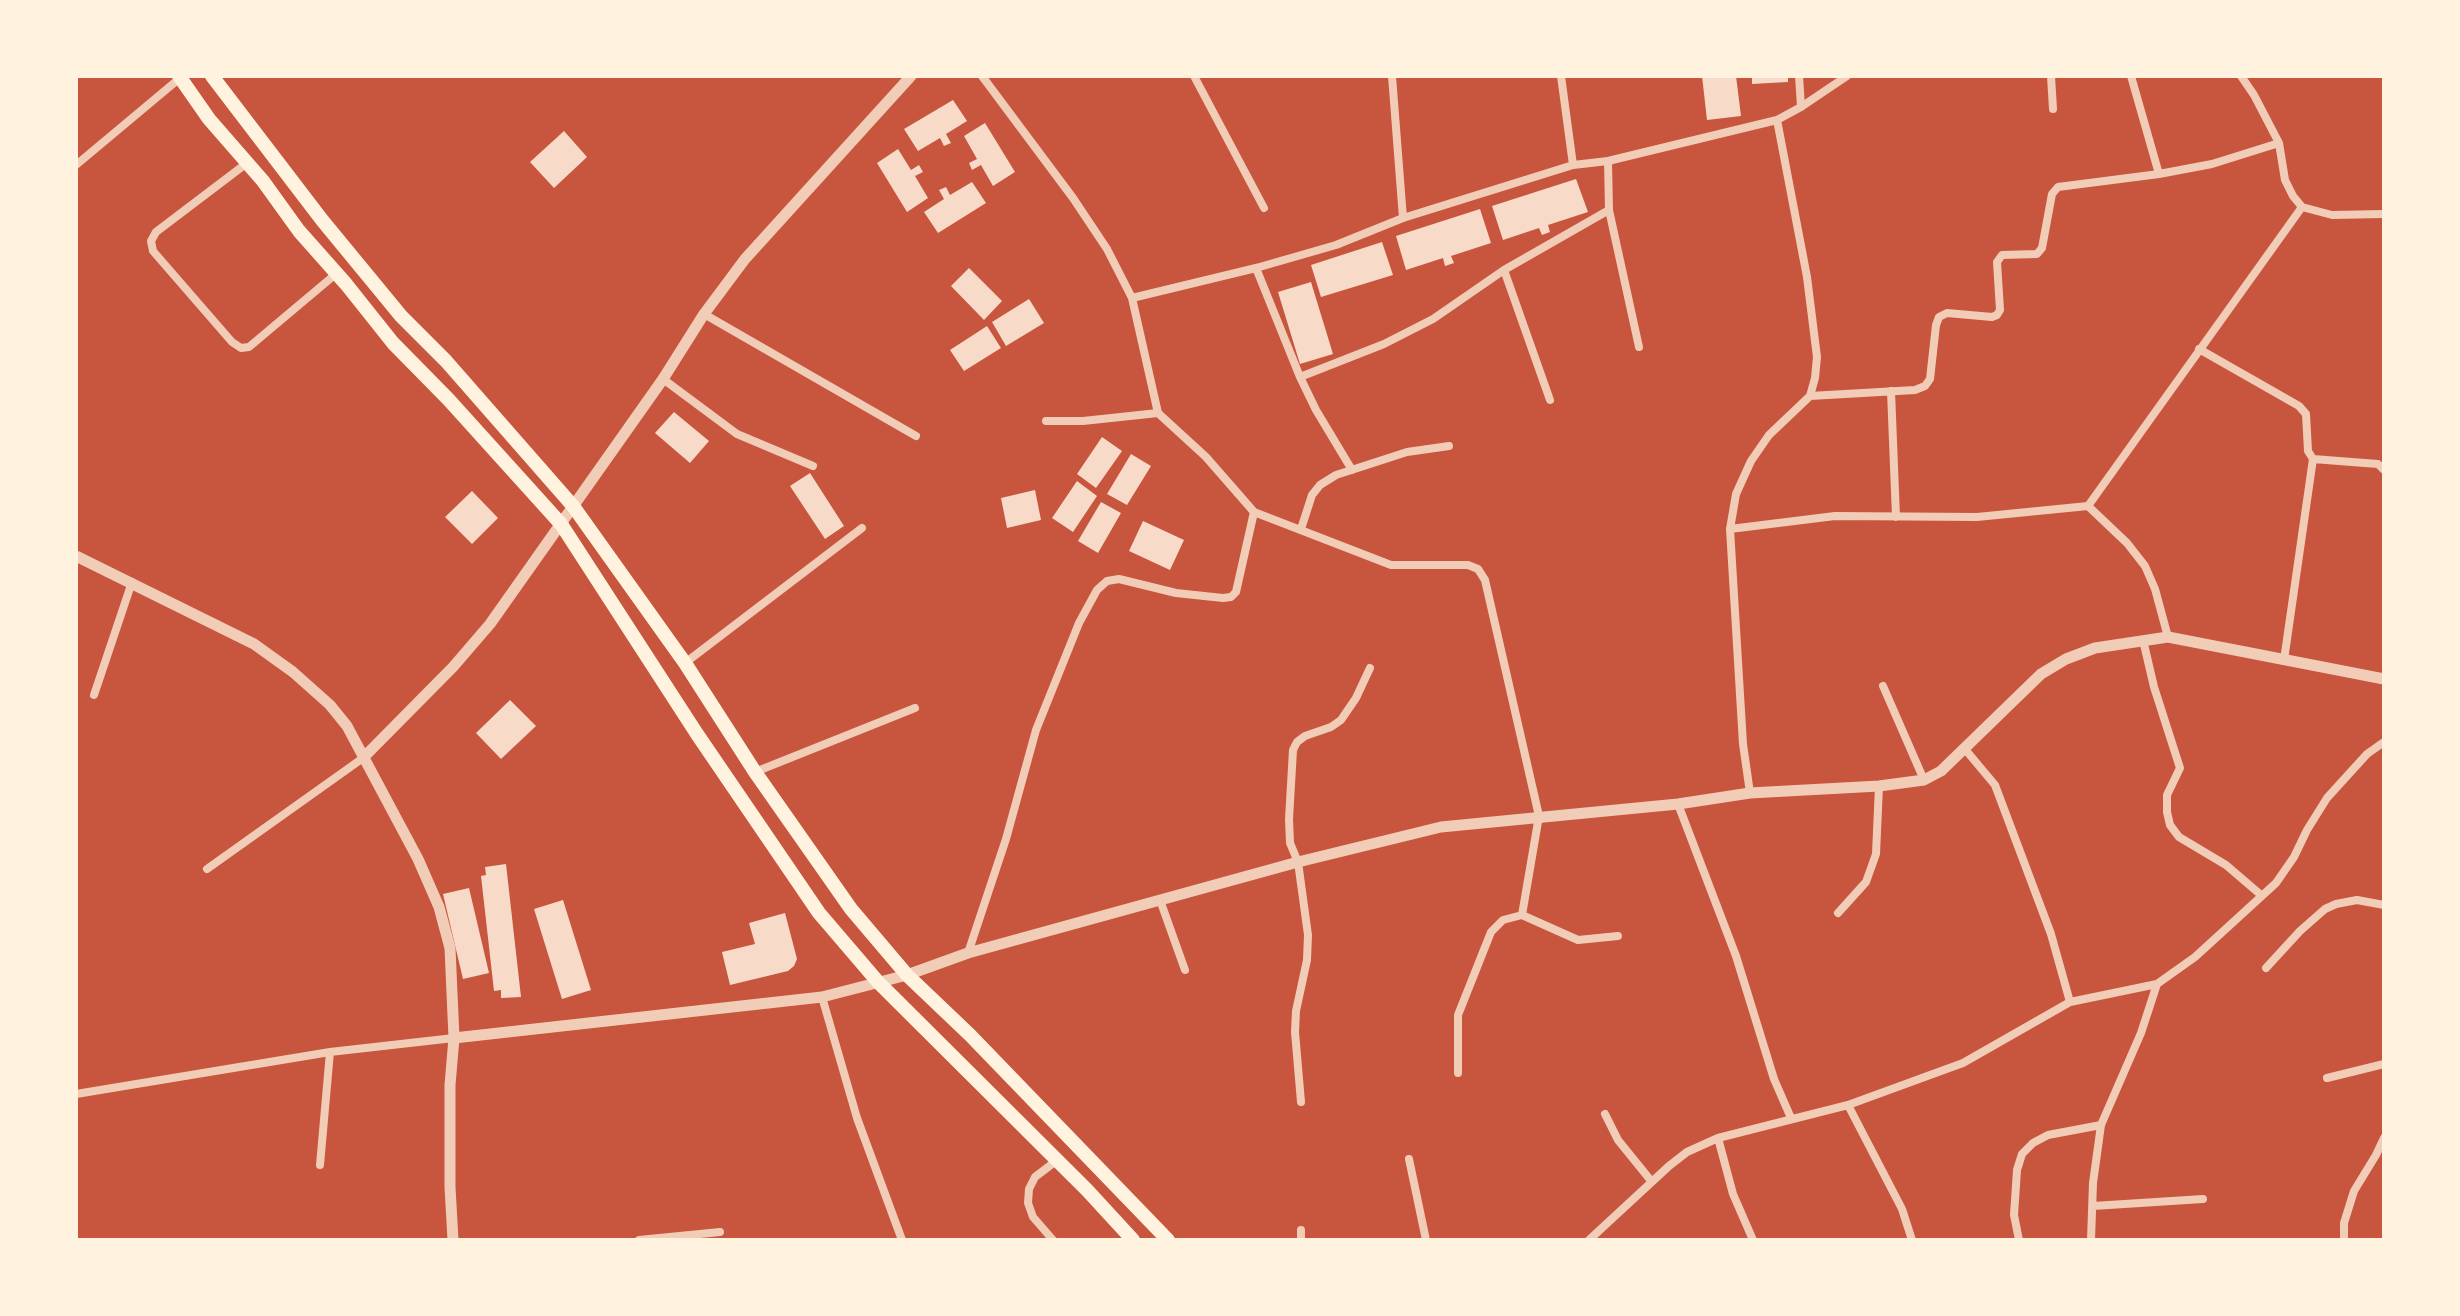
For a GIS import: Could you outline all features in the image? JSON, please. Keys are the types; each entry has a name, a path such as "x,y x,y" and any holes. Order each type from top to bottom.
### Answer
{"main road":[{"path":"212,76 322,220 401,316 446,361 573,506 685,663 755,772 851,909 907,975 1168,1240"},
{"path":"180,77 209,119 393,343 561,524 741,801 819,913 878,982 1133,1240"}],"street":[{"path":"207,869 363,758 453,667 490,624 745,259 911,76"},
{"path":"982,76 1107,249 1132,298 1158,413 1206,457 1254,512 1391,565 1468,565 1478,569 1485,580 1539,816 1522,915"},
{"path":"1194,76 1264,208"},
{"path":"1392,76 1403,218"},
{"path":"1561,76 1573,165"},
{"path":"1799,76 1801,107"},
{"path":"1132,298 1336,245 1403,218 1573,165 1608,161 1777,120 1847,76"},
{"path":"2051,76 2053,109"},
{"path":"2131,76 2159,174"},
{"path":"2241,76 2279,143 2285,180 2302,207 2332,215 2384,214"},
{"path":"76,165 180,77"},
{"path":"1750,793 1743,744 1730,529 1736,494 1751,461 1769,435 1810,396 1817,357 1807,277 1777,120"},
{"path":"1810,396 1915,390 1925,386 1930,379 1939,317 1947,313 1997,315 2000,310 1997,262 2002,255 2037,254 2042,248 2052,194 2058,187 2212,164 2279,143"},
{"path":"1608,161 1609,210 1639,347"},
{"path":"247,163 156,232 151,241 153,251 232,342 241,348 249,347 337,273"},
{"path":"1730,529 1835,516 1977,517 2088,506 2302,207"},
{"path":"1300,377 1384,344 1433,319 1504,270 1609,210"},
{"path":"1256,268 1300,377 1352,470"},
{"path":"1504,270 1550,400"},
{"path":"704,314 916,436"},
{"path":"2199,349 2299,406 2306,414 2308,451 2313,459 2284,660"},
{"path":"663,379 737,434 813,466"},
{"path":"1891,391 1896,517"},
{"path":"1046,421 1083,421 1158,413"},
{"path":"1301,529 1312,495 1320,485 1336,475 1407,452 1449,446"},
{"path":"2313,459 2378,464 2384,470"},
{"path":"2088,506 2127,543 2145,566 2155,589 2168,637"},
{"path":"968,953 1006,839 1036,730 1079,623 1097,590 1107,581 1119,579 1176,593 1231,597 1236,592 1254,512"},
{"path":"685,663 862,528"},
{"path":"76,556 254,644 293,672 330,705 347,726 418,859 439,907 450,948 454,1038 450,1085 453,1240"},
{"path":"94,695 132,582"},
{"path":"76,1094 330,1052 822,997 907,975 968,953 1298,862 1441,827 1678,804 1750,793 1879,786 1924,780 1941,771 2041,674 2066,659 2095,648 2168,637 2384,679"},
{"path":"2143,640 2154,687 2180,768 2167,795 2170,825 2179,837 2226,865 2261,895"},
{"path":"1301,1102 1296,1021 1307,960 1308,935 1298,862 1290,843 1293,750 1305,736 1341,720 1370,668"},
{"path":"1883,686 1924,780"},
{"path":"755,772 915,708"},
{"path":"1589,1240 1687,1152 1718,1138 1848,1105 1963,1063 2070,1002 2157,984 2195,957 2276,883 2327,798 2367,754 2384,742"},
{"path":"1964,748 1986,772 2001,800 2051,934 2070,1002"},
{"path":"1838,913 1866,882 1876,854 1879,786"},
{"path":"1678,804 1736,956 1774,1079 1791,1118"},
{"path":"1160,900 1185,970"},
{"path":"2266,968 2325,909 2357,900 2384,905"},
{"path":"1458,1073 1458,1015 1491,932 1503,920 1522,915 1578,940 1618,936"},
{"path":"2091,1240 2093,1183 2101,1125 2141,1033 2157,984"},
{"path":"822,997 857,1118 902,1240"},
{"path":"320,1165 330,1052"},
{"path":"2327,1078 2384,1064"},
{"path":"1848,1105 1902,1209 1912,1240"},
{"path":"1605,1114 1618,1140 1652,1182"},
{"path":"2019,1240 2014,1215 2017,1170 2022,1154 2048,1135 2101,1125"},
{"path":"1718,1138 1733,1194 1753,1240"},
{"path":"2344,1240 2344,1223 2354,1191 2380,1157 2384,1138"},
{"path":"1409,1159 1426,1240"},
{"path":"1053,1240 1033,1217 1028,1203 1029,1189 1035,1177 1056,1161"},
{"path":"2093,1206 2203,1199"},
{"path":"1301,1230 1301,1240"},
{"path":"639,1240 720,1232"}],"building":[{"path":"1702,76 1736,76 1741,116 1707,120"},
{"path":"1752,76 1788,76 1788,82 1752,84"},
{"path":"953,100 967,121 946,134 951,143 944,146 940,138 918,151 904,129"},
{"path":"985,123 1015,172 993,186 981,165 972,170 969,163 977,159 964,136"},
{"path":"564,131 587,157 554,188 530,162"},
{"path":"898,149 911,170 919,165 923,172 915,176 928,198 907,212 877,163"},
{"path":"1576,179 1588,212 1548,225 1550,232 1542,235 1539,228 1503,240 1492,206"},
{"path":"972,182 986,203 938,233 924,212 944,199 939,190 946,187 950,195"},
{"path":"1480,209 1491,243 1451,256 1454,263 1445,266 1443,258 1406,270 1396,236"},
{"path":"1382,242 1393,275 1321,297 1311,265"},
{"path":"969,268 1002,301 984,320 951,286"},
{"path":"1311,282 1333,354 1300,364 1278,292"},
{"path":"1029,299 1044,323 1006,346 992,322"},
{"path":"987,326 1001,348 964,371 950,350"},
{"path":"674,412 709,441 690,463 655,433"},
{"path":"1102,437 1122,451 1096,488 1077,474"},
{"path":"1131,454 1151,466 1127,505 1107,494"},
{"path":"810,473 844,526 825,539 790,486"},
{"path":"1077,481 1097,496 1073,532 1052,518"},
{"path":"1035,490 1041,520 1007,528 1001,498"},
{"path":"472,491 498,518 472,544 445,517"},
{"path":"1101,502 1121,513 1098,553 1078,541"},
{"path":"1143,521 1184,540 1170,570 1129,551"},
{"path":"510,700 536,726 501,759 476,733"},
{"path":"506,864 521,997 501,998 501,990 494,991 481,876 486,875 485,867"},
{"path":"469,888 489,973 463,979 443,894"},
{"path":"563,900 591,990 562,999 534,909"},
{"path":"785,913 797,959 794,966 788,971 730,985 722,952 755,944 749,923"}]}
